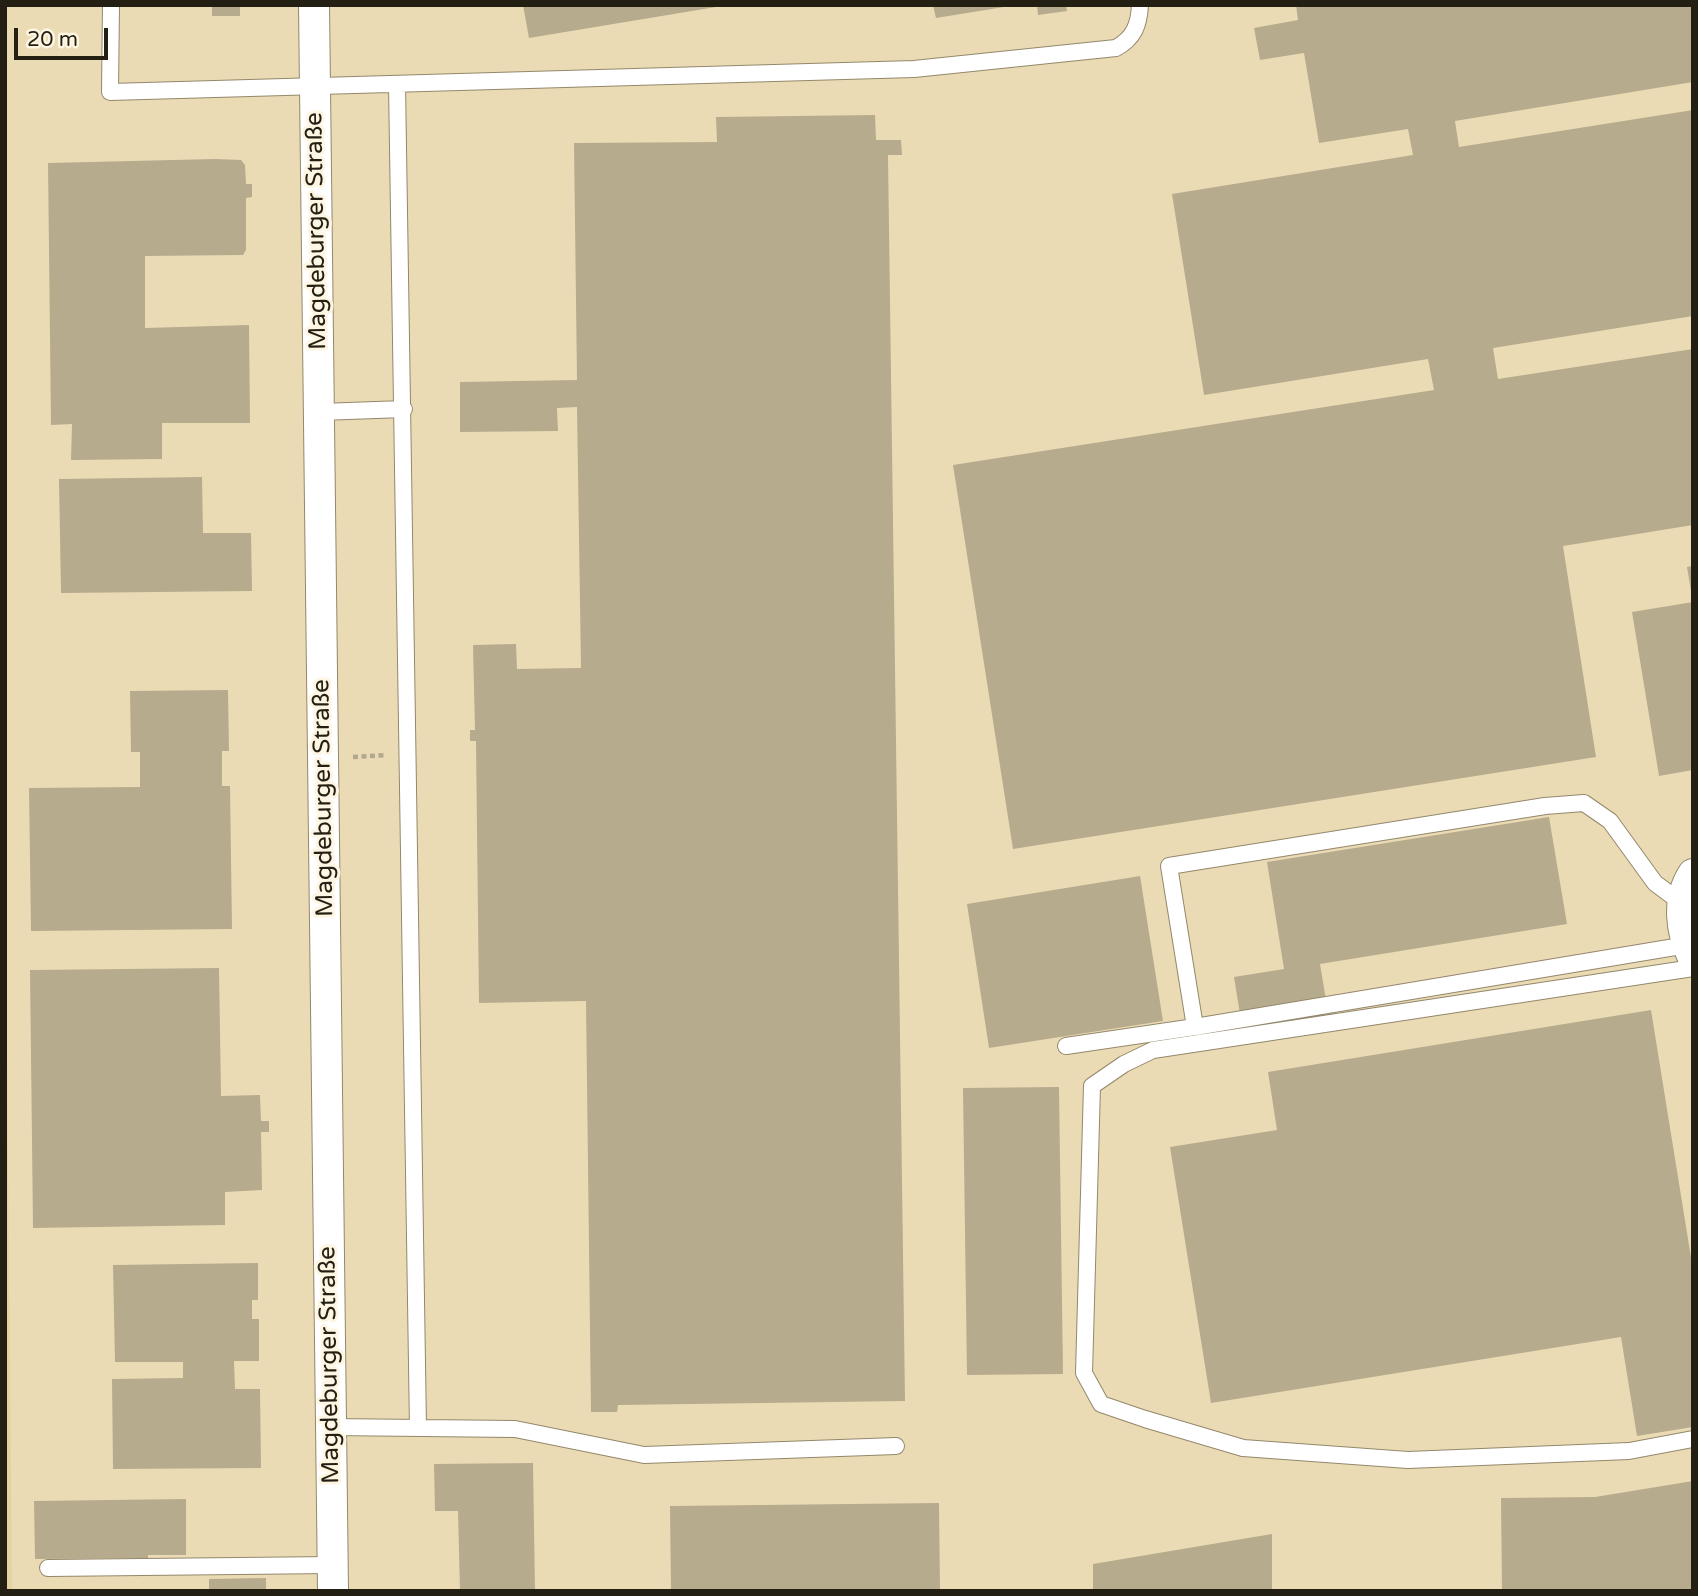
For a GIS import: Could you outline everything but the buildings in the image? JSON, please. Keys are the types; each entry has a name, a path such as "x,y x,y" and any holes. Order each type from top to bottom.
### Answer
{"street":[{"name":"Magdeburger Straße","path":"314,5 333,1578"},
{"path":"1691,957 1681,915 1685,886 1693,874"}],"lane":[{"path":"111,5 110,92 914,69 1116,48 1127,41 1139,23 1140,5"},
{"path":"397,84 418,1428"},
{"path":"320,412 404,409"},
{"path":"1195,1027 1169,866 1545,806 1584,803 1610,821 1655,883 1683,904"},
{"path":"1066,1046 1691,957"},
{"path":"1691,957 1153,1050 1124,1064 1092,1086 1084,1373 1101,1404 1243,1448 1408,1460 1629,1451 1693,1439"},
{"path":"330,1427 515,1429 644,1455 896,1446"},
{"path":"48,1568 333,1578"}],"path":[{"path":"324,758 408,755"}],"shaded area":[{"path":"5,5 1693,5 1693,1591 8,1591 5,1246"},
{"path":"5,837 12,1591 5,1591"}]}
